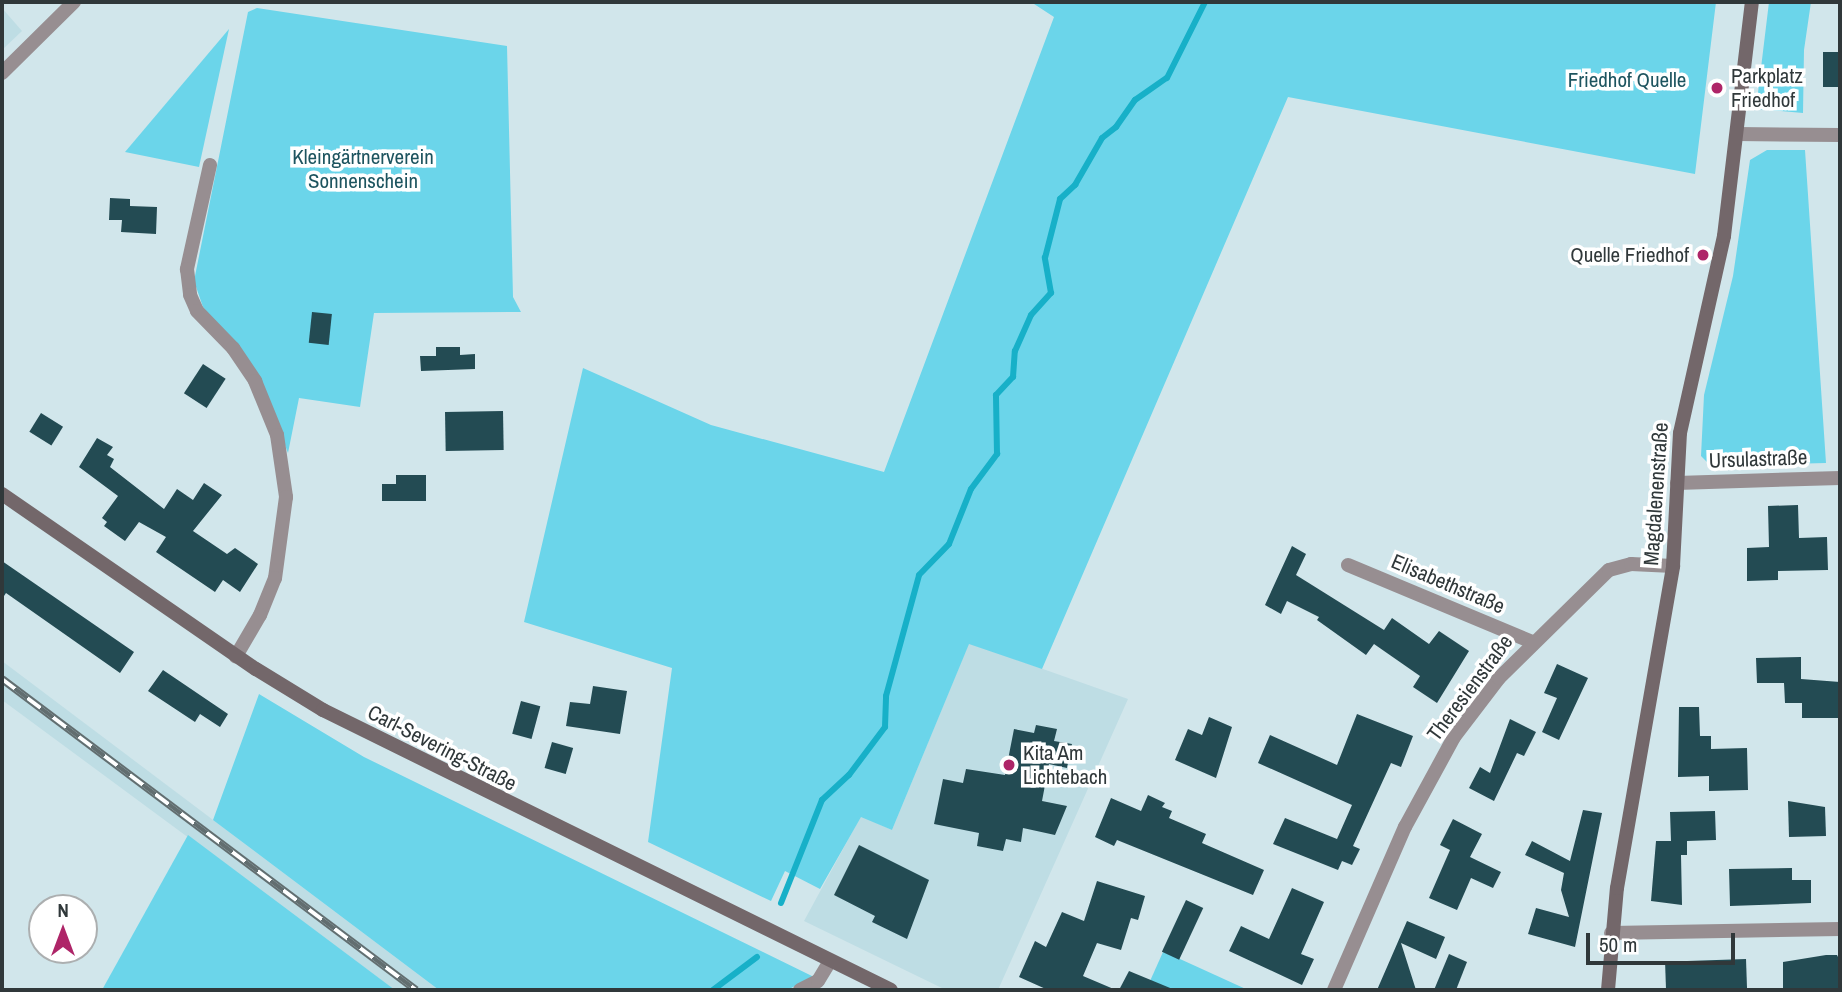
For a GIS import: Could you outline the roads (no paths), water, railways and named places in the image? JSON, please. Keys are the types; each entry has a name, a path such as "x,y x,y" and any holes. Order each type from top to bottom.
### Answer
{"street":[{"path":"2,74 74,2"},
{"name":"Magdalenenstraße","path":"1608,990 1611,933 1673,566 1683,412 1721,248 1752,2"},
{"path":"1737,134 1840,135"},
{"path":"209,165 187,269 190,295 197,311 233,348 255,381 277,435 286,497 275,578 260,615 236,656"},
{"name":"Ursulastraße","path":"1678,483 1840,478"},
{"name":"Carl-Severing-Straße","path":"2,494 236,656 371,736 891,990"},
{"name":"Theresienstraße","path":"1335,990 1405,827 1454,737 1532,642 1609,570 1631,564 1673,566"},
{"name":"Elisabethstraße","path":"1348,565 1532,642"},
{"path":"1611,933 1840,929"},
{"path":"800,990 818,981 831,961"}],"waterway":[{"path":"781,903 822,800 849,775 885,727 886,696 919,575 949,544 971,489 997,454 996,395 1013,377 1015,351 1031,315 1051,293 1045,258 1060,199 1075,185 1102,138 1116,127 1135,100 1167,78 1205,2"},
{"path":"713,990 757,957"}],"railway":[{"path":"2,679 416,990"}],"place":[{"name":"Parkplatz Friedhof","path":"1717,88"},
{"name":"Quelle Friedhof","path":"1703,255"},
{"name":"Kita Am Lichtebach","path":"1009,765"}],"park label":[{"name":"Friedhof Quelle","path":"1627,80"},
{"name":"Kleingärtnerverein Sonnenschein","path":"363,169"}]}
